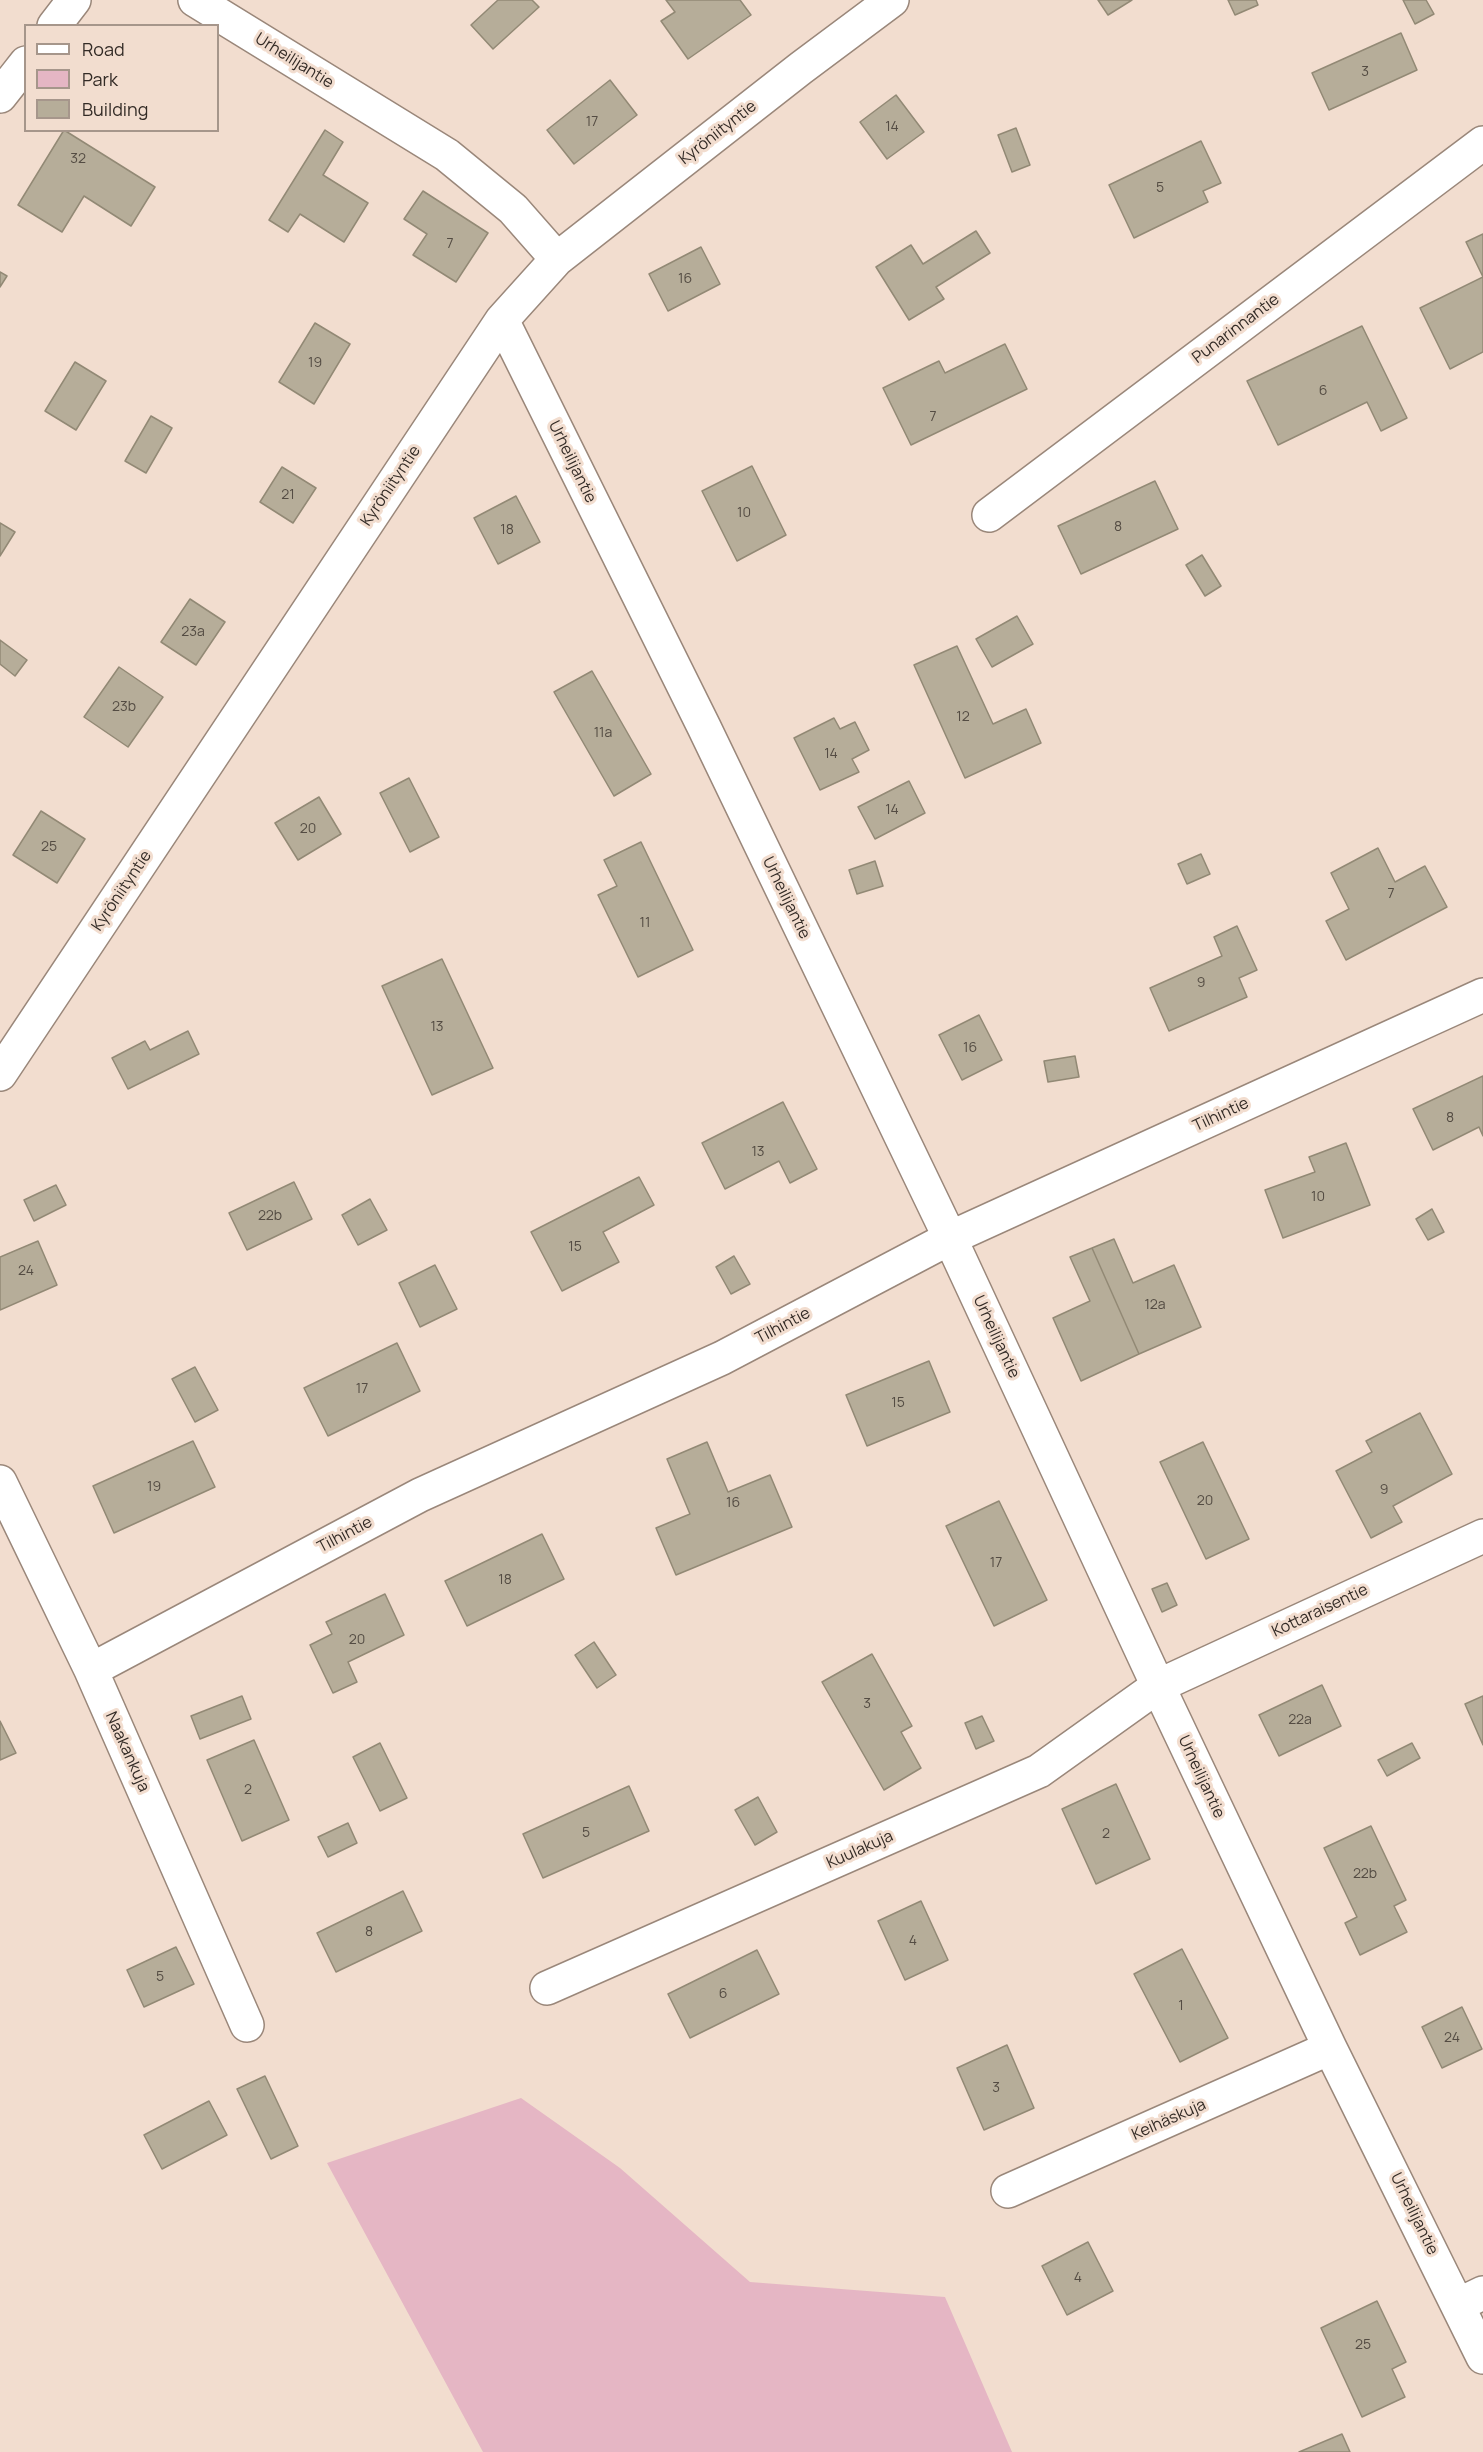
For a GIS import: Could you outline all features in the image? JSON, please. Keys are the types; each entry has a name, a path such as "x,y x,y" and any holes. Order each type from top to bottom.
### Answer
{"street":[{"path":"56,24 74,0"},
{"name":"Urheilijantie","path":"195,0 447,155 513,209 557,259"},
{"name":"Kyröniityntie","path":"0,1074 502,320 557,259 801,68 892,0"},
{"path":"0,96 24,66"},
{"name":"Punarinnantie","path":"989,515 1483,143"},
{"name":"Urheilijantie","path":"502,320 704,727 950,1238 1158,1686 1330,2048 1471,2299 1483,2357"},
{"name":"Tilhintie","path":"91,1670 420,1496 722,1358 950,1238 1483,995"},
{"name":"Naakankuja","path":"0,1482 91,1670 247,2025"},
{"name":"Kottaraisentie","path":"1158,1686 1483,1536"},
{"name":"Kuulakuja","path":"548,1988 1039,1772 1158,1686"},
{"name":"Keihäskuja","path":"1008,2191 1330,2048"}],"green space":[{"path":"521,2098 620,2168 750,2282 945,2297 1012,2452 483,2452 327,2163"}],"building":[{"path":"498,0 532,0 539,7 493,49 471,25"},
{"path":"666,0 740,0 751,15 688,59 661,21 675,12"},
{"path":"1098,0 1132,0 1108,15"},
{"path":"1228,0 1256,0 1258,5 1235,15"},
{"path":"1403,0 1426,0 1434,14 1415,24"},
{"path":"1401,33 1417,70 1329,110 1312,73"},
{"path":"610,80 637,115 574,164 547,130"},
{"path":"896,95 924,132 887,159 860,122"},
{"path":"1016,128 1030,165 1012,172 998,135"},
{"path":"325,130 343,142 323,175 368,203 344,242 300,214 288,232 269,220"},
{"path":"63,132 67,132 155,187 131,226 84,196 62,232 18,205"},
{"path":"1201,141 1221,183 1203,191 1208,202 1134,238 1109,185"},
{"path":"423,191 488,233 456,282 413,255 427,234 404,219"},
{"path":"976,231 990,253 936,287 944,299 909,320 876,267 911,245 923,264"},
{"path":"1483,234 1483,277 1466,242"},
{"path":"701,247 720,284 668,311 649,274"},
{"path":"0,272 7,276 0,287"},
{"path":"1483,277 1483,352 1450,369 1420,308"},
{"path":"315,323 350,344 314,404 279,382"},
{"path":"1362,326 1407,418 1381,431 1367,402 1278,445 1247,381"},
{"path":"1005,344 1027,389 911,445 883,388 939,361 945,373"},
{"path":"75,362 106,381 76,430 45,411"},
{"path":"151,416 172,428 146,473 125,461"},
{"path":"752,466 786,535 737,561 702,491"},
{"path":"282,467 316,488 293,523 260,502"},
{"path":"1155,481 1178,529 1081,574 1058,526"},
{"path":"516,496 540,542 498,564 474,518"},
{"path":"0,523 15,532 0,556"},
{"path":"1202,555 1221,586 1205,596 1186,565"},
{"path":"190,599 225,622 196,665 161,642"},
{"path":"1017,616 1033,644 992,667 976,639"},
{"path":"0,640 27,660 15,676 0,664"},
{"path":"957,646 993,724 1026,709 1041,743 965,778 914,665"},
{"path":"119,667 163,697 128,747 84,717"},
{"path":"592,671 651,774 614,796 554,692"},
{"path":"834,718 840,729 855,722 869,750 852,759 859,772 820,790 794,738"},
{"path":"409,778 439,837 410,852 380,793"},
{"path":"909,781 925,813 875,839 858,807"},
{"path":"319,797 341,834 298,860 275,823"},
{"path":"41,811 85,839 57,883 13,855"},
{"path":"641,842 693,950 638,977 598,895 617,886 604,860"},
{"path":"1378,848 1395,882 1425,866 1447,907 1346,960 1326,921 1349,909 1331,873"},
{"path":"1201,854 1210,874 1187,884 1178,864"},
{"path":"875,861 883,886 857,894 849,870"},
{"path":"1237,926 1257,970 1239,978 1247,997 1169,1031 1150,988 1222,956 1214,937"},
{"path":"442,959 493,1068 432,1095 382,986"},
{"path":"979,1015 1002,1060 962,1080 939,1035"},
{"path":"188,1031 199,1054 128,1089 112,1058 145,1041 150,1050"},
{"path":"1075,1056 1079,1077 1048,1082 1044,1061"},
{"path":"1483,1076 1483,1136 1479,1127 1433,1150 1413,1109"},
{"path":"783,1102 817,1169 790,1183 779,1161 725,1189 702,1143"},
{"path":"1346,1143 1370,1205 1283,1238 1265,1190 1315,1172 1309,1157"},
{"path":"639,1177 654,1205 603,1232 619,1262 562,1291 531,1232"},
{"path":"294,1182 312,1219 247,1250 229,1213"},
{"path":"56,1185 66,1205 34,1221 24,1200"},
{"path":"370,1199 387,1230 358,1245 342,1215"},
{"path":"1432,1209 1444,1232 1428,1240 1416,1219"},
{"path":"1114,1239 1133,1283 1174,1265 1201,1327 1139,1354 1092,1248"},
{"path":"38,1241 57,1285 0,1310 0,1257"},
{"path":"1092,1248 1139,1354 1081,1381 1053,1318 1090,1301 1070,1257"},
{"path":"734,1256 750,1284 731,1294 716,1267"},
{"path":"435,1265 457,1309 420,1327 399,1283"},
{"path":"397,1343 420,1391 328,1436 304,1388"},
{"path":"929,1361 950,1412 867,1446 846,1395"},
{"path":"195,1367 218,1410 195,1422 172,1379"},
{"path":"1420,1413 1452,1474 1393,1506 1402,1522 1371,1538 1336,1471 1372,1452 1366,1441"},
{"path":"193,1441 215,1487 114,1533 93,1486"},
{"path":"707,1442 728,1492 770,1475 792,1527 676,1575 656,1528 690,1514 667,1459"},
{"path":"1203,1442 1249,1539 1206,1559 1160,1462"},
{"path":"999,1501 1047,1600 994,1626 946,1526"},
{"path":"542,1534 564,1579 467,1626 445,1581"},
{"path":"1167,1583 1177,1605 1162,1612 1152,1589"},
{"path":"385,1594 404,1635 348,1662 357,1682 333,1693 310,1645 332,1634 326,1622"},
{"path":"594,1642 616,1675 597,1688 575,1655"},
{"path":"872,1654 912,1726 901,1732 921,1768 884,1790 822,1682"},
{"path":"1322,1685 1341,1726 1279,1756 1259,1715"},
{"path":"242,1696 251,1719 200,1739 191,1716"},
{"path":"1483,1696 1483,1745 1465,1704"},
{"path":"982,1716 994,1741 976,1749 965,1723"},
{"path":"0,1721 16,1753 0,1760"},
{"path":"254,1740 289,1820 242,1841 207,1760"},
{"path":"380,1743 407,1798 380,1811 353,1757"},
{"path":"1412,1743 1420,1758 1387,1776 1378,1760"},
{"path":"1116,1784 1150,1859 1096,1884 1062,1809"},
{"path":"629,1786 649,1831 543,1878 523,1834"},
{"path":"758,1797 777,1832 755,1845 735,1810"},
{"path":"348,1823 357,1843 328,1857 318,1837"},
{"path":"1371,1826 1406,1900 1394,1906 1407,1932 1360,1955 1345,1923 1357,1917 1324,1848"},
{"path":"403,1891 422,1931 336,1972 317,1933"},
{"path":"921,1901 948,1960 905,1980 878,1921"},
{"path":"176,1947 194,1984 144,2007 127,1970"},
{"path":"1182,1949 1228,2038 1180,2062 1134,1974"},
{"path":"757,1950 779,1994 690,2038 668,1994"},
{"path":"1462,2007 1482,2049 1442,2068 1422,2027"},
{"path":"1007,2045 1034,2108 984,2130 957,2068"},
{"path":"265,2076 298,2146 271,2159 237,2089"},
{"path":"209,2101 227,2135 162,2169 144,2135"},
{"path":"1088,2242 1113,2291 1067,2315 1042,2266"},
{"path":"1377,2301 1406,2362 1392,2369 1405,2397 1362,2417 1321,2328"},
{"path":"1342,2434 1350,2452 1299,2452"}]}
